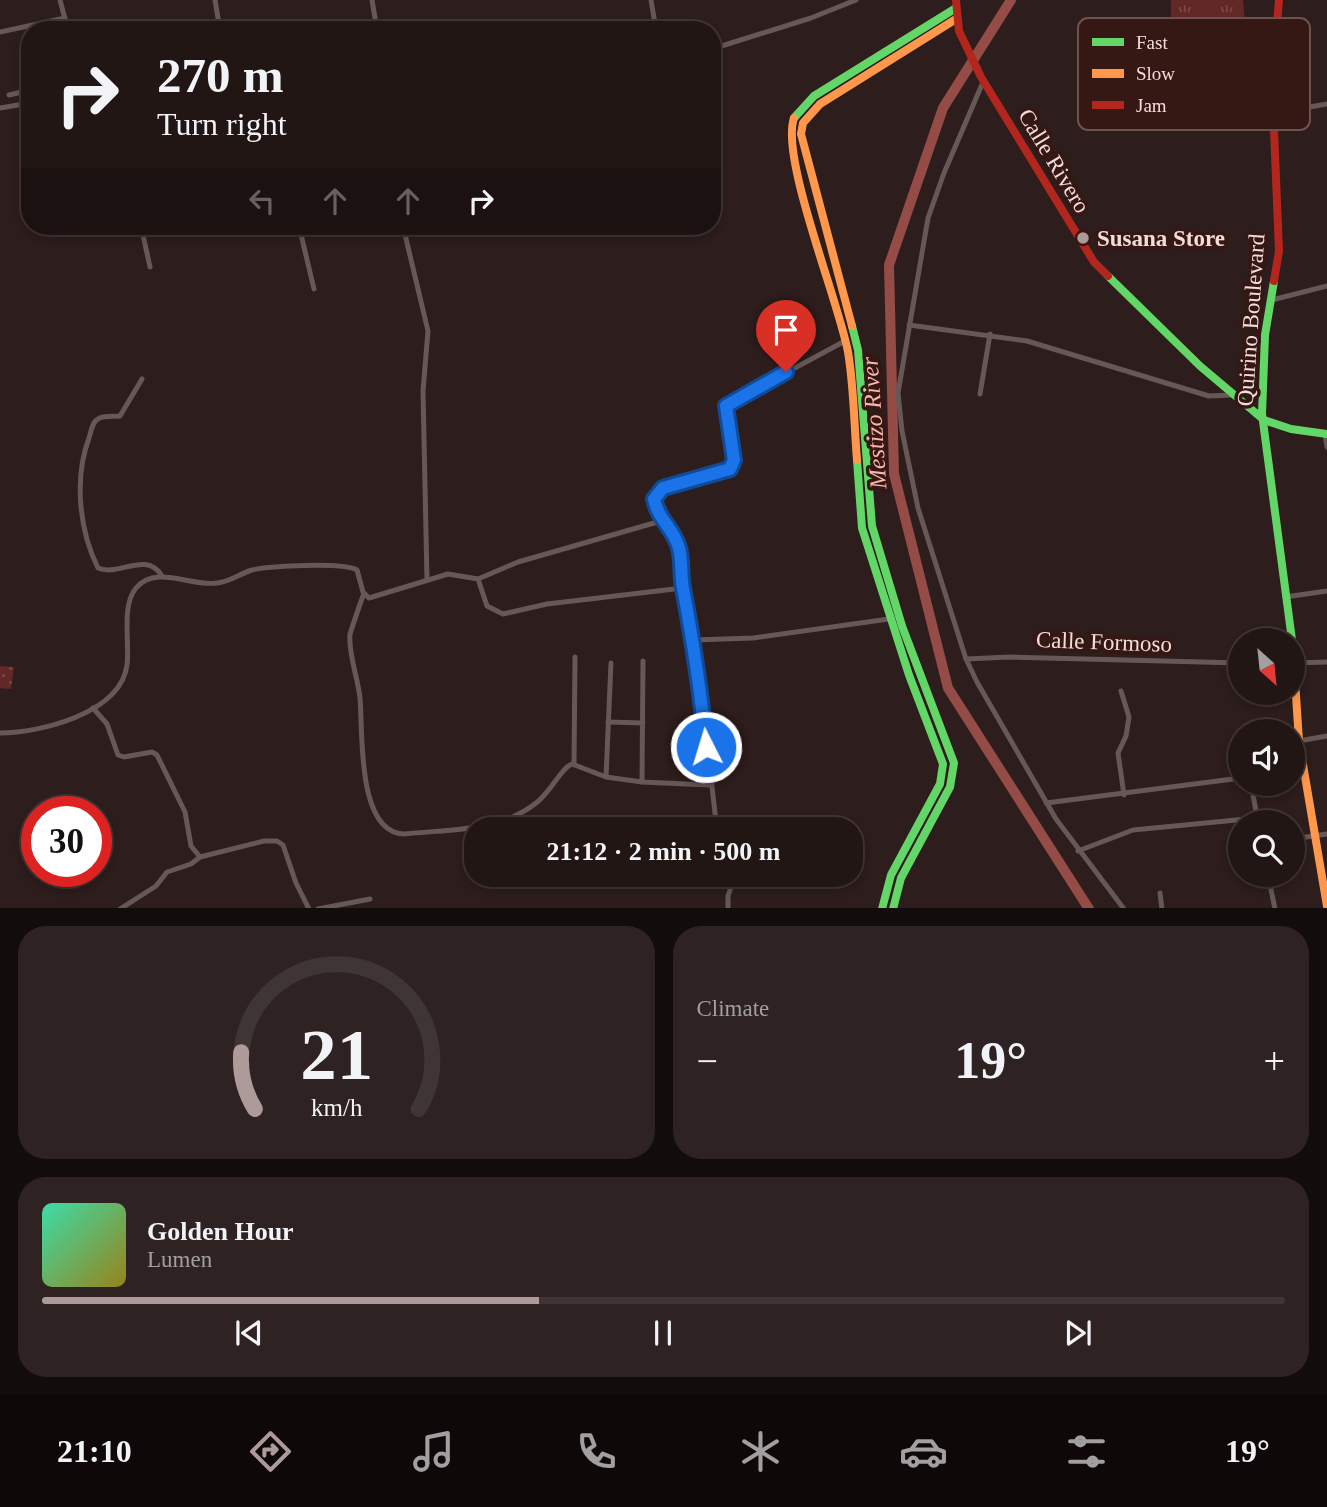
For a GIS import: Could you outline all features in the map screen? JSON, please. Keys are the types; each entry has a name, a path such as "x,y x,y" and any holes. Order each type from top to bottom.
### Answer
{"main road":[{"name":"Quirino Boulevard","path":"1277,18 1279,0"},
{"name":"Calle Rivero","path":"956,3 959,33 982,79 1094,262 1186,353 1264,420 1326,434"},
{"path":"893,908 901,878 950,787 954,763 902,626 872,526 858,350 800,141 803,123 820,104 936,25 956,3"},
{"path":"883,908 891,875 940,784 943,764 889,619 862,528 845,341 790,142 793,120 814,96 936,25 956,19"},
{"path":"936,25 959,33"},
{"name":"Quirino Boulevard","path":"1274,130 1279,251 1265,335 1264,420 1290,628"},
{"path":"814,232 824,229"},
{"path":"893,629 902,626"},
{"path":"1305,784 1327,905"}],"street":[{"path":"60,0 66,21"},
{"path":"215,0 218,21"},
{"path":"372,0 376,21"},
{"path":"651,0 654,21"},
{"path":"721,46 856,0"},
{"path":"51,21 65,18"},
{"path":"0,32 21,27"},
{"path":"982,79 929,218 898,393 902,431 919,508 966,659 985,699 1046,803 1078,851 1124,908"},
{"path":"9,95 21,92"},
{"path":"0,108 21,104"},
{"path":"143,235 150,267"},
{"path":"301,235 314,289"},
{"path":"404,235 428,331 424,391 427,580"},
{"path":"1272,300 1327,286"},
{"path":"909,325 990,334 1065,351 1209,396 1233,395"},
{"path":"980,394 990,334"},
{"path":"715,817 694,640 683,588 679,546 661,521 654,499 663,488 719,474 733,466 725,409 728,404 845,341"},
{"path":"142,379 120,416 102,417 94,423 82,462 79,485 83,515 99,568 108,570 142,564 157,568 162,576"},
{"path":"1326,434 1327,447"},
{"path":"364,594 371,597 455,574 478,579 518,562 661,521"},
{"path":"0,733 64,722 93,708 117,689 126,672 132,594 144,582 162,576 206,584 228,581 253,570 343,565 358,572 364,594 350,634 360,699 363,769 371,802 388,829 405,834 506,822 540,801 555,786 564,768 575,764 606,777 642,782 709,785"},
{"path":"478,579 486,606 503,614 547,604 683,588"},
{"path":"1284,597 1327,591"},
{"path":"694,640 766,637 889,619"},
{"path":"575,657 575,764"},
{"name":"Calle Formoso","path":"966,659 1009,657 1228,663"},
{"path":"642,782 643,661"},
{"path":"1306,663 1327,662"},
{"path":"606,777 611,663"},
{"path":"1121,691 1129,717 1126,736 1118,753 1124,795"},
{"path":"93,708 107,723 118,755 124,757 152,752 157,755 185,812 191,846 200,857"},
{"path":"608,722 643,723"},
{"path":"1305,740 1327,736"},
{"path":"1046,803 1124,795 1195,782 1228,779"},
{"path":"1078,851 1133,830 1228,822"},
{"path":"1305,837 1327,834"},
{"path":"120,908 156,886 167,872 191,864 200,857 264,842 281,843 309,908"},
{"path":"728,908 731,887"},
{"path":"1271,887 1275,908"},
{"path":"1160,893 1161,908"},
{"path":"318,908 370,899"}],"green space":[{"path":"1171,0 1243,0 1244,18 1171,18"},
{"path":"0,666 14,667 11,689 0,688"}],"waterway":[{"name":"Mestizo River","path":"1011,0 943,108 889,265 894,474 948,688 1088,908"}],"traffic: fast":[{"path":"794,118 814,96 956,8"},
{"path":"1108,276 1200,366 1264,420 1291,429 1327,434"},
{"path":"1274,281 1265,335 1262,414 1290,628"},
{"path":"852,326 858,350 872,526 902,626 954,763 950,787 901,878 893,908"},
{"path":"857,460 862,528 909,675 943,764 940,784 891,875 882,908"}],"traffic: slow":[{"path":"852,326 801,134 803,123 820,104 956,19"},
{"path":"794,118 792,137 795,164 848,352 857,460"},
{"path":"1297,705 1299,741 1327,906"}],"traffic: jam":[{"path":"956,0 959,31 981,77 1094,262 1108,276"},
{"path":"1277,18 1279,0"},
{"path":"1274,130 1279,251 1274,281"}],"place":[{"name":"Susana Store","path":"1083,238"}],"route":[{"path":"706,747 696,648 683,588 679,546 671,531 661,521 654,499 663,488 730,469 734,460 726,406 786,372"}]}
